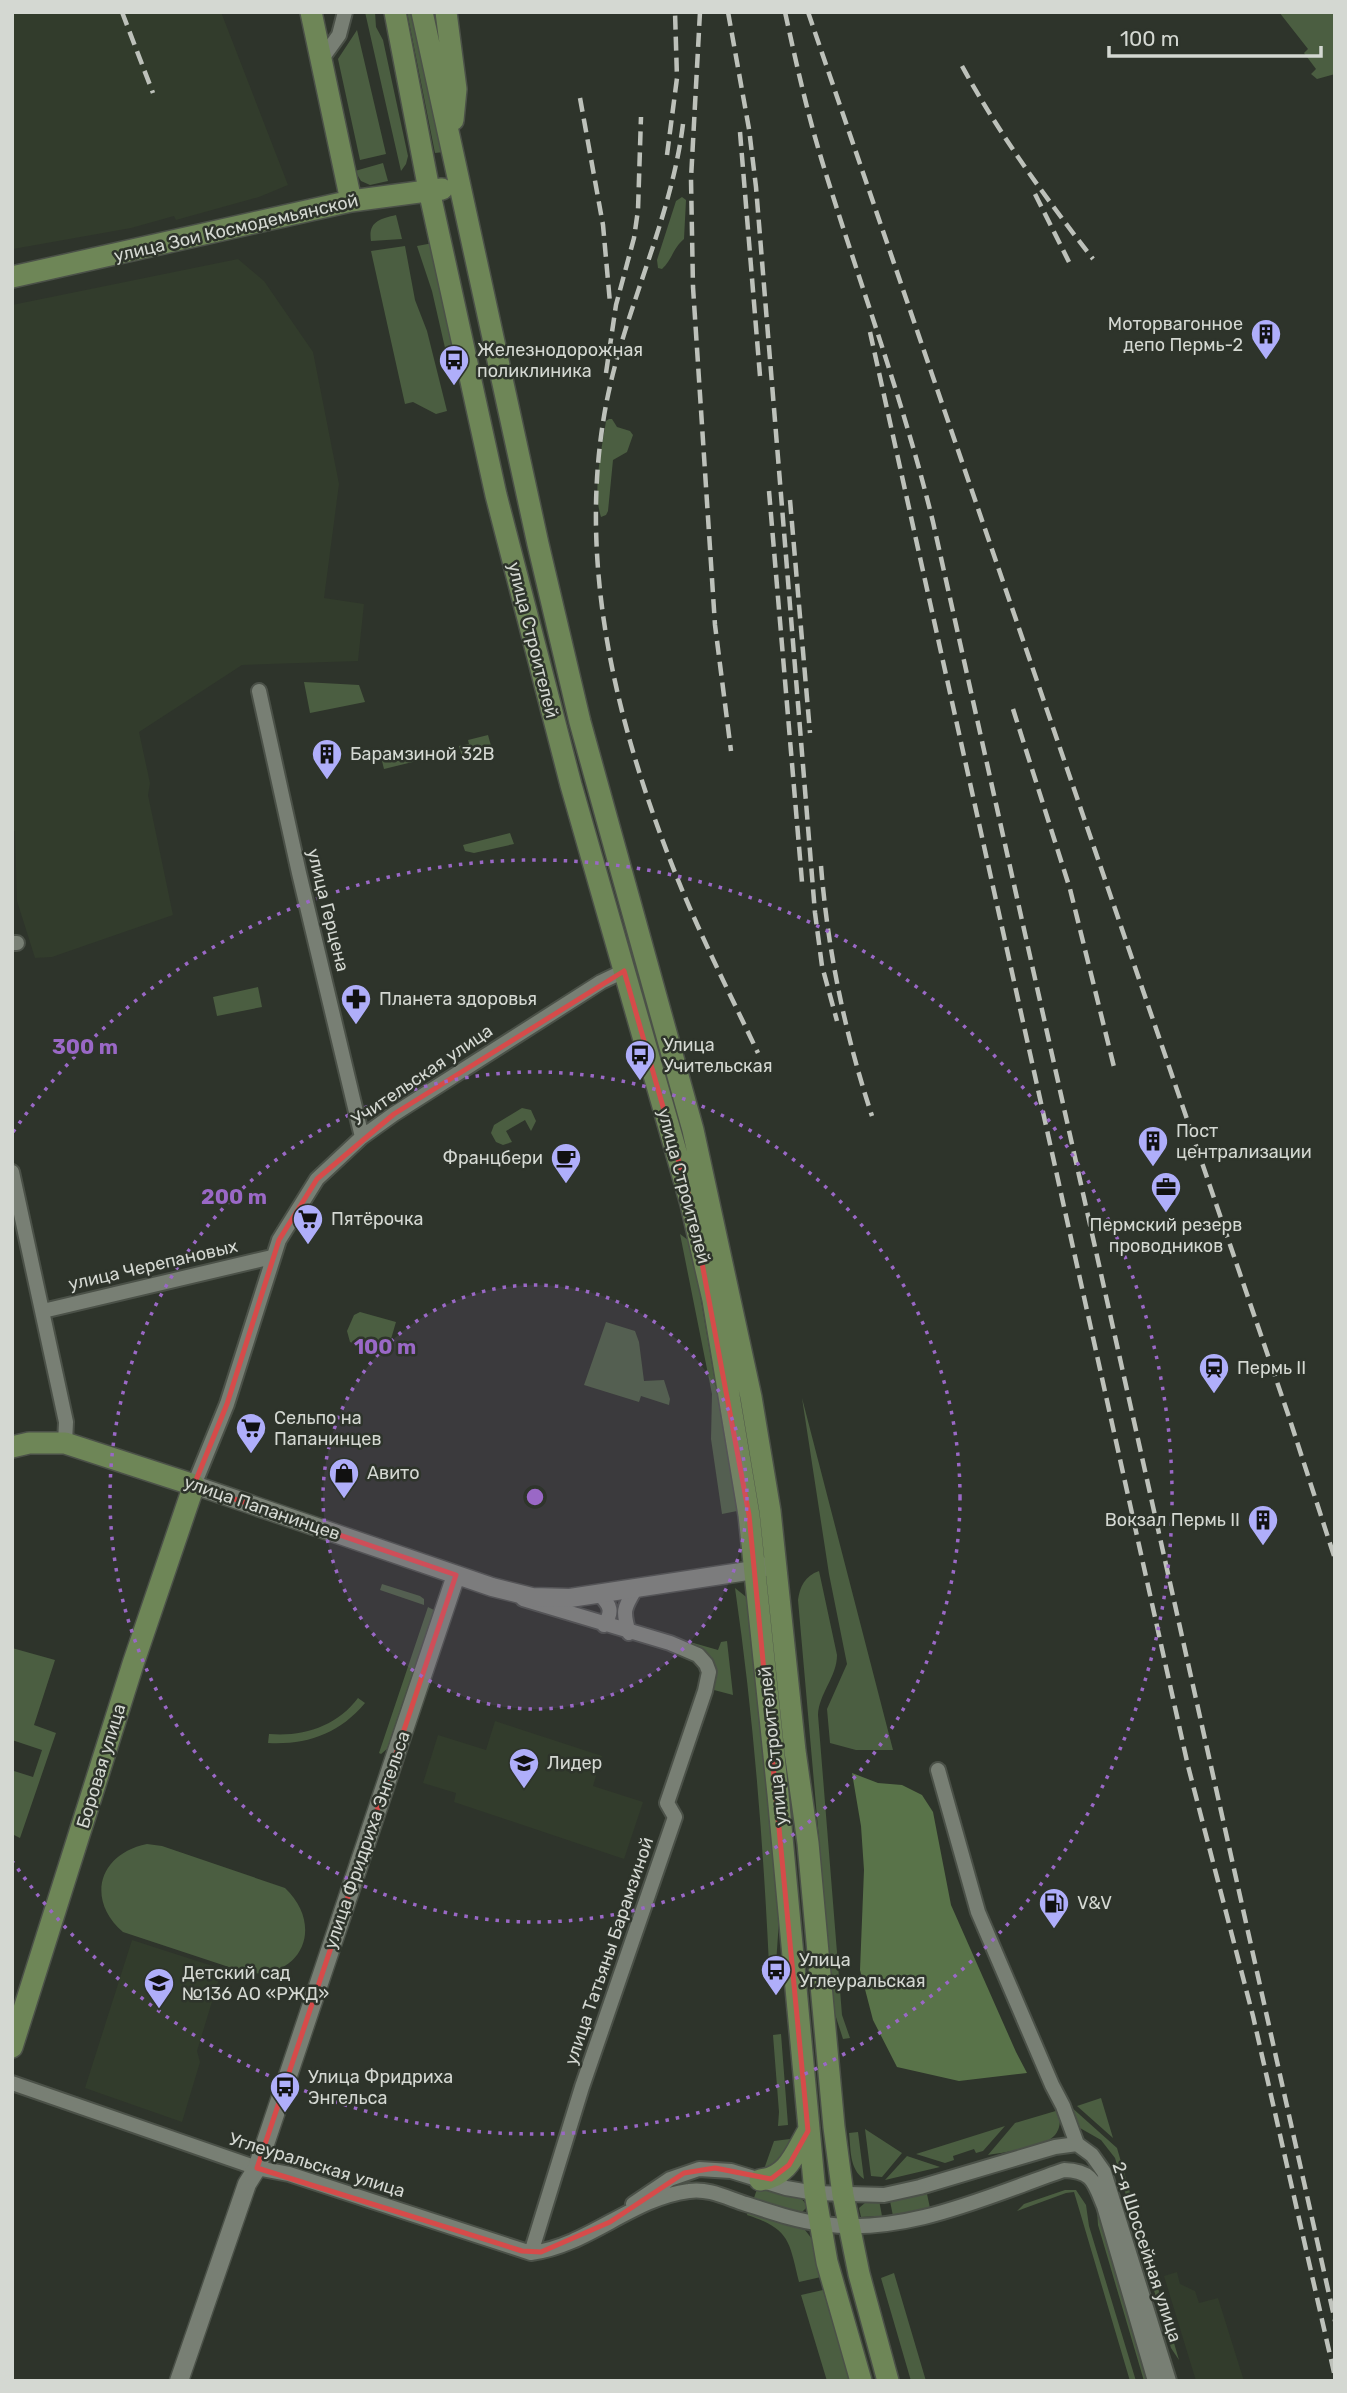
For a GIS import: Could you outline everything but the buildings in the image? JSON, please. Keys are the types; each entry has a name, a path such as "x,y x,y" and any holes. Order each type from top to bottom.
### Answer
{"main road":[{"path":"311,12 351,201"},
{"name":"улица Строителей","path":"395,12 429,190 496,495 571,785 691,1204 713,1300 749,1515 819,2224 832,2281 861,2381"},
{"name":"улица Строителей","path":"422,12 538,544 580,722 693,1130 751,1397 776,1563 795,1751 808,1843 834,2127 843,2195 848,2227 888,2378"},
{"path":"446,12 456,89 452,140"},
{"name":"улица Зои Космодемьянской","path":"12,277 351,201 460,188"},
{"name":"улица Папанинцев","path":"12,1447 29,1443 65,1443 194,1485"},
{"name":"Боровая улица","path":"12,2047 133,1664 194,1485"},
{"path":"760,2180 771,2179 789,2165 808,2131"}],"street":[{"path":"321,60 339,35 345,12"},
{"name":"улица Герцена","path":"259,691 362,1137"},
{"name":"Учительская улица","path":"194,1485 227,1404 272,1257 279,1240 317,1179 362,1137 601,982 624,971"},
{"path":"12,1172 66,1422 65,1443"},
{"name":"улица Черепановых","path":"43,1311 272,1257"},
{"name":"улица Папанинцев","path":"194,1485 509,1592 530,1602 679,1647 698,1655 706,1664"},
{"name":"улица Папанинцев","path":"509,1592 549,1599 599,1594 754,1570 776,1563"},
{"name":"улица Фридриха Энгельса","path":"178,2381 247,2184 257,2168 456,1575"},
{"path":"629,1633 623,1614 624,1607 636,1588"},
{"path":"599,1594 611,1608 611,1615 604,1625"},
{"name":"улица Татьяны Барамзиной","path":"531,2253 582,2087 675,1817 667,1803 705,1691 709,1672 706,1664"},
{"path":"610,2222 656,2187 699,2169 731,2171 815,2193 884,2195 920,2188 1055,2147 1077,2144 978,1912 938,1770"},
{"name":"Углеуральская улица","path":"12,2083 257,2168 289,2174 531,2253"},
{"name":"2-я Шоссейная улица","path":"1077,2144 1092,2155 1104,2172 1169,2381"},
{"path":"531,2253 559,2247 645,2205 691,2190 716,2193 819,2224 867,2227 930,2215 1064,2170 1081,2171 1094,2181 1104,2206 1155,2381"}],"highlighted area":[{"path":"624,971 691,1204 749,1515 808,2131 789,2165 771,2179 715,2168 684,2173 610,2222 541,2252 522,2251 257,2168 456,1575 194,1485 227,1404 279,1240 317,1179 394,1114"}],"shaded area":[{"path":"12,12 221,12 288,185 259,197 176,220 174,216 131,228 13,249"},
{"path":"238,259 264,281 313,352 339,484 324,598 364,604 358,661 242,665 139,732 150,783 148,795 173,915 52,957 35,958 17,901 15,831 12,831 12,305"},
{"name":"Лидер","path":"495,1721 602,1756 593,1786 643,1802 624,1859 454,1802 456,1793 423,1783 438,1735 486,1750"},
{"name":"Детский сад №136 АО «РЖД»","path":"132,1940 222,1969 197,2051 200,2062 182,2122 85,2088"},
{"path":"1177,2272 1180,2284 1195,2291 1199,2303 1218,2298 1244,2381 1196,2381 1164,2276"}],"green space":[{"path":"365,12 375,12 376,27 383,40 408,156 401,171"},
{"path":"407,12 414,12 444,152 435,153"},
{"path":"1279,12 1335,12 1335,74 1317,79 1311,74 1316,69 1304,53 1308,49"},
{"path":"357,30 386,154 360,160 338,59"},
{"path":"383,163 388,181 370,185 361,181 355,171"},
{"path":"682,197 686,200 684,239 662,269 658,268 657,260 676,201"},
{"path":"396,215 402,239 371,241 373,225"},
{"path":"433,243 459,358 448,361 432,291 417,246"},
{"path":"405,246 415,300 427,331 447,411 436,414 413,402 405,404 371,251"},
{"path":"612,419 617,427 630,431 633,435 627,452 613,460 608,511 601,517 597,494 600,456 606,421"},
{"path":"304,682 359,685 365,702 310,713"},
{"path":"488,735 492,749 462,757 459,746 469,744 468,740"},
{"path":"431,749 433,757 384,769 382,761"},
{"path":"510,833 514,844 474,853 465,851 463,845"},
{"path":"258,987 262,1007 217,1016 213,997"},
{"path":"522,1108 531,1110 536,1121 531,1131 525,1120 506,1131 512,1142 503,1145 496,1142 491,1133 494,1125"},
{"path":"680,1234 688,1240 699,1288 737,1511 722,1514 711,1439 712,1394"},
{"path":"360,1312 396,1322 386,1356 350,1342 347,1331 354,1315"},
{"path":"606,1322 635,1331 644,1381 664,1380 670,1399 669,1405 641,1396 639,1402 584,1385"},
{"path":"802,1398 893,1750 856,1750 830,1743 827,1709 847,1664 829,1574"},
{"path":"819,1571 837,1655 818,1715 842,2015 850,2038 843,2039 834,2011 798,1600 804,1582"},
{"path":"382,1584 420,1596 424,1599 424,1605 380,1590"},
{"path":"735,1588 750,1600 780,1906 776,1964 769,1965 757,1776"},
{"path":"428,1607 434,1610 387,1749 381,1754 379,1753"},
{"path":"676,1638 718,1650 721,1642 727,1641 733,1695 714,1690 715,1670"},
{"path":"12,1648 55,1660 34,1725 56,1733 20,1838 12,1834 12,1778 14,1771 33,1777 42,1750 12,1740"},
{"path":"358,1698 365,1703 333,1730 296,1742 268,1743 269,1734 295,1734 319,1728 340,1716"},
{"path":"852,1773 878,1783 902,1785 922,1795 933,1812 951,1905 1027,2073 959,2081 897,2067 873,2020 860,1970 864,1870 861,1826"},
{"path":"147,1844 162,1846 285,1888 297,1903 304,1918 302,1947 294,1959 282,1968 266,1973 247,1973 123,1932 104,1906 101,1893 103,1880 117,1857 130,1849"},
{"path":"781,2034 788,2125 778,2126 773,2035"},
{"path":"1101,2098 1113,2138 1077,2106"},
{"path":"1070,2106 1117,2148 1179,2360 1171,2348 1115,2158 1101,2140 1080,2128"},
{"path":"1059,2110 1057,2132 1045,2142 988,2155 1015,2123"},
{"path":"1005,2126 983,2151 976,2153 974,2149 953,2156 954,2160 945,2163 916,2154"},
{"path":"865,2129 902,2153 882,2177 871,2176"},
{"path":"858,2132 864,2179 853,2164 851,2152 849,2133"},
{"path":"790,2139 785,2158 763,2172 774,2141"},
{"path":"907,2156 940,2167 885,2180"},
{"path":"758,2186 793,2194 807,2207 802,2212 796,2212 753,2201"},
{"path":"1065,2190 1076,2190 1086,2205 1089,2226 1136,2381 1130,2381 1074,2192 1017,2211 1024,2204"},
{"path":"927,2194 930,2208 893,2216 890,2201"},
{"path":"879,2200 882,2216 861,2217 859,2208 866,2202"},
{"path":"1097,2210 1147,2381 1144,2381 1098,2225"},
{"path":"748,2211 805,2230 812,2239 821,2277 799,2282 793,2256 785,2238 772,2226 747,2215"},
{"path":"894,2273 926,2381 911,2381 881,2278"},
{"path":"823,2290 849,2381 827,2381 801,2295"}],"railway":[{"path":"122,12 153,93"},
{"path":"667,155 677,78 675,12"},
{"path":"700,12 691,179 693,287 715,625 731,751"},
{"path":"728,12 749,129 756,187 815,913 822,966 837,1021"},
{"path":"785,12 817,143 894,386 933,522 1335,2321"},
{"path":"808,12 1289,1417 1335,1559"},
{"path":"962,66 1023,165 1093,259"},
{"path":"580,98 603,225 610,303"},
{"path":"606,373 616,305 634,238 638,210 641,117"},
{"path":"683,124 668,195 624,335 606,405 598,465 596,525 599,585 620,703 655,819 695,920 758,1053"},
{"path":"740,132 760,376"},
{"path":"1035,194 1069,262"},
{"path":"870,332 1188,1766 1253,2016 1335,2377"},
{"path":"769,491 802,882"},
{"path":"790,500 810,733"},
{"path":"1013,709 1070,889 1115,1071"},
{"path":"821,866 828,930 839,992 872,1116"}],"place":[{"name":"Моторвагонное депо Пермь-2","path":"1266,361"},
{"name":"Железнодорожная поликлиника","path":"454,387"},
{"name":"Барамзиной 32В","path":"327,781"},
{"name":"Планета здоровья","path":"356,1026"},
{"name":"Улица Учительская","path":"640,1082"},
{"name":"Пост централизации","path":"1153,1168"},
{"name":"Францбери","path":"566,1185"},
{"name":"Пермский резерв проводников","path":"1166,1214"},
{"name":"Пятёрочка","path":"308,1246"},
{"name":"Пермь II","path":"1214,1395"},
{"name":"Сельпо на Папанинцев","path":"251,1455"},
{"name":"Авито","path":"344,1500"},
{"name":"Вокзал Пермь II","path":"1263,1547"},
{"name":"Лидер","path":"524,1790"},
{"name":"V&V","path":"1054,1930"},
{"name":"Улица Углеуральская","path":"776,1997"},
{"name":"Детский сад №136 АО «РЖД»","path":"159,2010"},
{"name":"Улица Фридриха Энгельса","path":"285,2114"}]}
